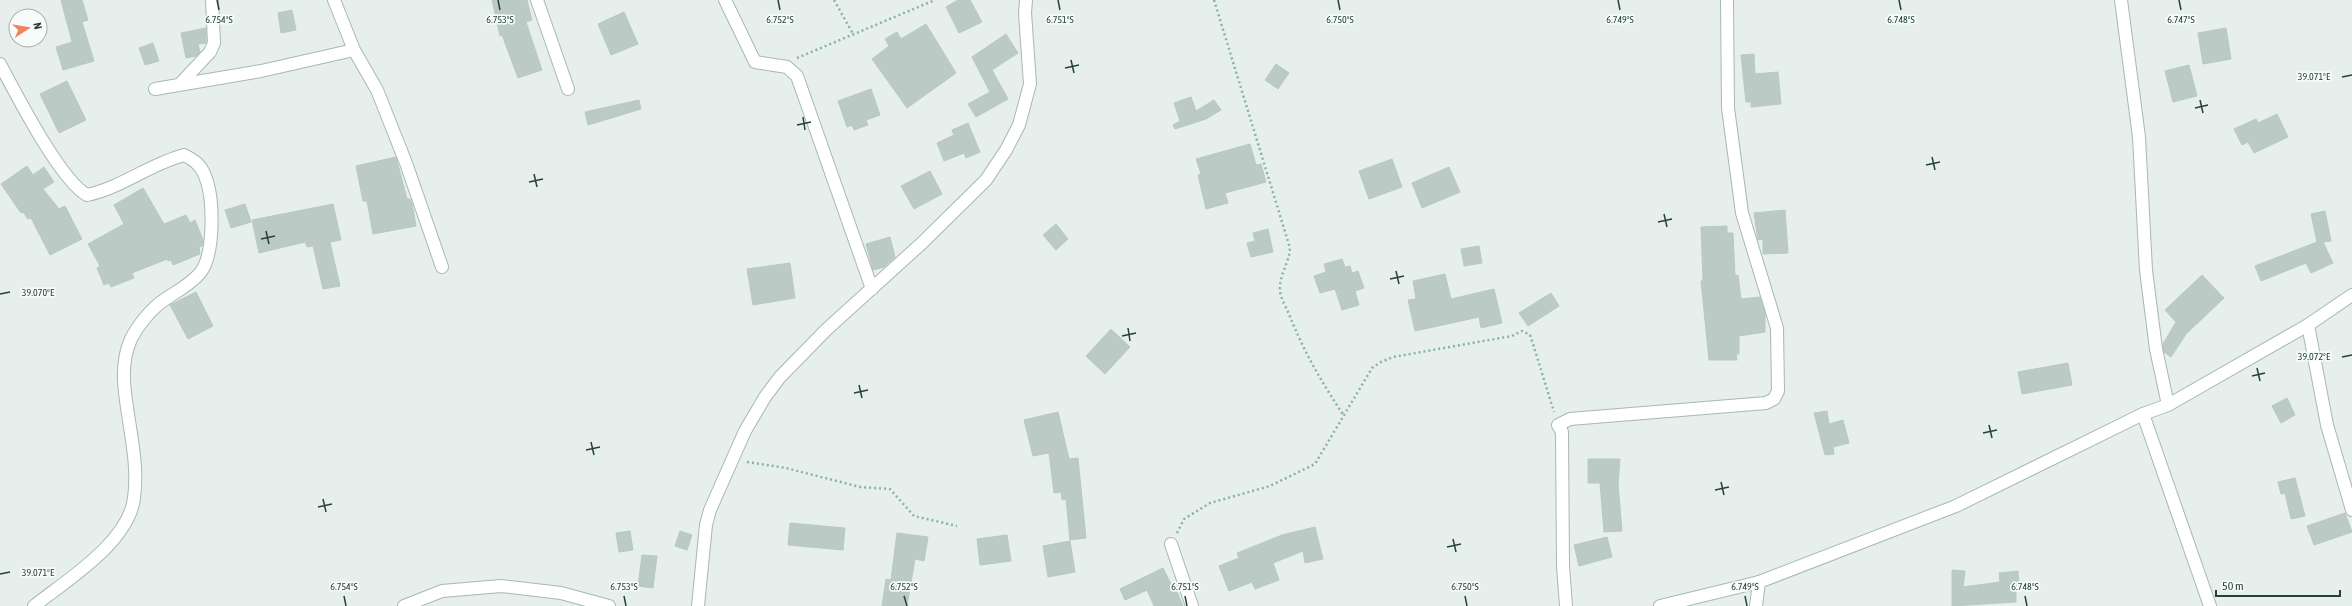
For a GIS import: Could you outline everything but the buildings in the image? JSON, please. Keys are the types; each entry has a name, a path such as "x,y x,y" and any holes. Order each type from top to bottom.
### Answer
{"street":[{"path":"180,84 210,52 214,43 212,0"},
{"path":"334,0 354,50 377,90 406,163 442,267"},
{"path":"537,0 568,89"},
{"path":"725,0 755,62 780,65 792,69 797,76 872,289"},
{"path":"698,606 706,525 715,494 745,431 780,377 827,329 872,289 986,180 1006,150 1019,125 1030,84 1024,13 1026,0"},
{"path":"1566,606 1563,558 1562,432 1558,425 1570,420 1766,404 1774,399 1778,391 1777,328 1742,213 1728,108 1727,0"},
{"path":"2121,0 2139,136 2146,270 2156,349 2168,405"},
{"path":"156,89 261,71 354,50"},
{"path":"0,64 46,147 78,190 87,195 100,192 170,159 184,155 196,161 204,174 210,190 211,222 208,249 201,272 187,286 152,310 131,339 124,362 124,391 135,465 134,499 127,522 112,543 37,605"},
{"path":"1660,606 1759,582 1956,506 2144,414 2168,405 2308,325 2352,295"},
{"path":"2308,325 2327,425 2352,510"},
{"path":"2144,414 2210,606"},
{"path":"1171,544 1192,606"},
{"path":"1756,606 1759,582"},
{"path":"404,606 442,591 501,586 560,593 609,606"}],"path":[{"path":"834,0 853,34"},
{"path":"780,65 853,34 890,21 935,0"},
{"path":"1214,0 1290,248 1289,259 1280,278 1280,293 1297,336 1324,386 1344,416"},
{"path":"1171,544 1184,519 1210,503 1270,486 1315,464 1372,368 1393,357 1512,336 1522,331 1530,335 1558,425"},
{"path":"731,459 786,468 860,486 886,487 894,490 906,508 914,516 957,526"}]}
